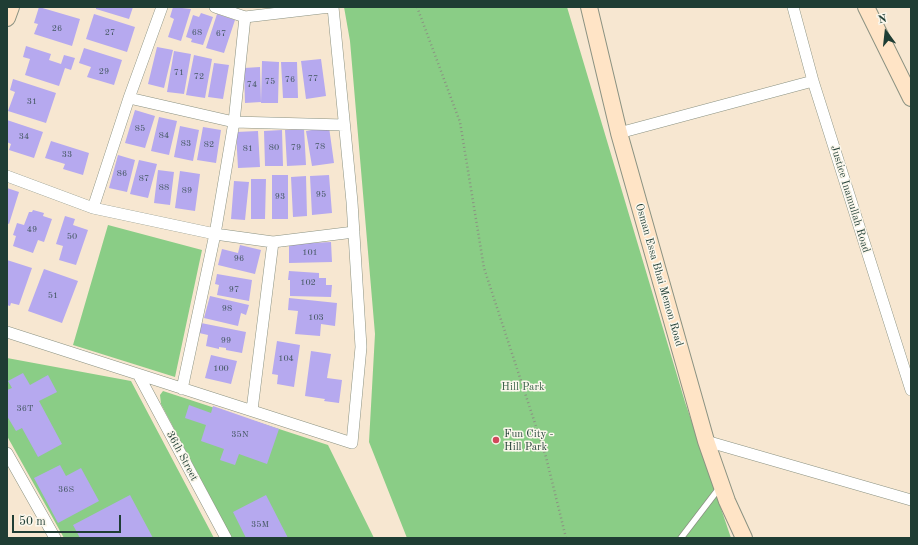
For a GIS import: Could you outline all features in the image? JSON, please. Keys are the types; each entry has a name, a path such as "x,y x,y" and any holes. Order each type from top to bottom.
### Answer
{"street":[{"path":"93,208 129,98 162,7"},
{"path":"7,332 352,443 361,347 354,232 331,7 245,16 215,7"},
{"name":"Osman Essa Bhai Memon Road","path":"589,7 619,133 706,441 744,538"},
{"name":"Justice Inamullah Road","path":"793,7 813,81 911,390"},
{"path":"866,7 911,98"},
{"path":"182,389 215,234 234,122 245,16"},
{"path":"619,133 813,81"},
{"path":"129,98 234,122 344,124"},
{"path":"7,176 93,208 215,234 273,242 354,232"},
{"path":"252,410 273,242"},
{"name":"36th Street","path":"138,374 226,538"},
{"path":"706,441 911,500"},
{"path":"7,453 55,538"}],"lane":[{"path":"681,538 704,510 722,484"}],"path":[{"path":"417,7 460,122 484,268 546,457 566,538"}],"green space":[{"name":"Hill Park","path":"344,7 567,7 685,402 731,538 407,538 369,442 375,334 350,41"},
{"path":"108,225 202,250 175,377 73,345"},
{"path":"7,358 131,381 214,538 64,538 7,436"},
{"path":"163,391 328,445 374,538 232,538 161,404 160,395"}],"building":[{"path":"39,7 80,19 72,46 34,34 38,24 34,23"},
{"path":"96,7 133,7 129,19 96,9"},
{"path":"173,7 191,9 181,41 168,37 174,19 170,17"},
{"path":"201,13 213,17 203,45 191,42 192,39 186,37 193,15 199,17"},
{"path":"94,14 135,27 127,52 86,39"},
{"path":"217,14 235,20 224,53 206,48"},
{"path":"26,46 51,54 49,60 61,64 64,55 75,58 71,70 65,68 59,86 25,75 30,59 23,57"},
{"path":"157,47 173,50 164,88 148,84"},
{"path":"84,48 122,60 114,85 87,77 91,67 79,63"},
{"path":"174,51 191,54 184,94 167,92"},
{"path":"194,55 212,59 205,98 186,95"},
{"path":"321,59 326,96 306,99 301,61"},
{"path":"262,61 279,62 278,103 261,103"},
{"path":"281,62 297,62 298,98 283,98"},
{"path":"214,63 229,65 223,99 208,97"},
{"path":"260,67 261,102 245,103 244,68"},
{"path":"13,79 56,93 46,123 8,111 15,92 10,90"},
{"path":"135,110 155,116 145,148 125,143"},
{"path":"159,117 177,121 169,155 151,151"},
{"path":"7,120 43,132 34,158 9,150 11,144 7,142"},
{"path":"180,126 199,130 193,161 174,157"},
{"path":"203,127 221,130 216,163 197,160"},
{"path":"329,127 334,163 312,166 306,131"},
{"path":"304,129 306,165 287,166 285,130"},
{"path":"282,130 283,166 265,166 264,131"},
{"path":"258,131 260,167 238,168 236,132"},
{"path":"51,141 89,153 83,175 63,169 65,164 45,158"},
{"path":"118,155 135,160 127,192 109,188"},
{"path":"139,160 157,164 148,198 130,194"},
{"path":"158,170 174,172 170,205 154,203"},
{"path":"180,171 200,174 195,211 175,208"},
{"path":"272,175 288,175 288,219 272,219"},
{"path":"329,175 332,213 312,215 310,176"},
{"path":"306,176 307,216 293,217 291,177"},
{"path":"251,179 266,179 265,219 251,219"},
{"path":"234,181 249,182 245,220 231,219"},
{"path":"7,188 19,192 9,224 7,223"},
{"path":"33,210 44,213 43,216 52,219 44,242 38,240 33,253 13,246 16,236 13,235 17,223 24,225 29,212 32,212"},
{"path":"65,216 75,219 73,225 88,230 76,265 59,260 63,246 56,244"},
{"path":"331,242 332,262 289,263 289,244"},
{"path":"240,245 261,250 255,274 218,265 222,249 238,253"},
{"path":"7,260 32,268 19,305 11,303 10,306 7,305"},
{"path":"44,269 78,281 62,323 28,311"},
{"path":"289,271 319,273 319,278 326,278 326,285 332,285 331,297 290,296 290,280 288,280"},
{"path":"217,274 252,280 249,301 217,295 219,285 215,284"},
{"path":"210,296 249,305 246,315 241,313 238,326 204,318"},
{"path":"289,298 337,303 335,326 321,324 320,336 295,334 298,311 288,310"},
{"path":"201,323 246,332 242,353 226,350 226,348 219,347 219,349 206,346 208,335 199,333"},
{"path":"277,341 300,345 294,387 277,384 278,375 272,374"},
{"path":"311,351 331,354 327,378 342,380 339,403 305,396"},
{"path":"211,355 237,361 231,384 205,378"},
{"path":"23,373 30,385 48,375 57,392 39,401 62,444 38,457 22,428 16,431 7,416 7,390 12,388 8,381"},
{"path":"189,405 211,413 213,406 279,429 267,464 239,454 235,465 220,460 224,449 201,441 206,425 185,418"},
{"path":"60,465 66,476 81,468 99,501 58,523 34,478"},
{"path":"130,495 153,538 80,538 73,525"},
{"path":"266,495 288,538 246,538 233,512"}],"place":[{"name":"Fun City - Hill Park","path":"496,440"}]}
